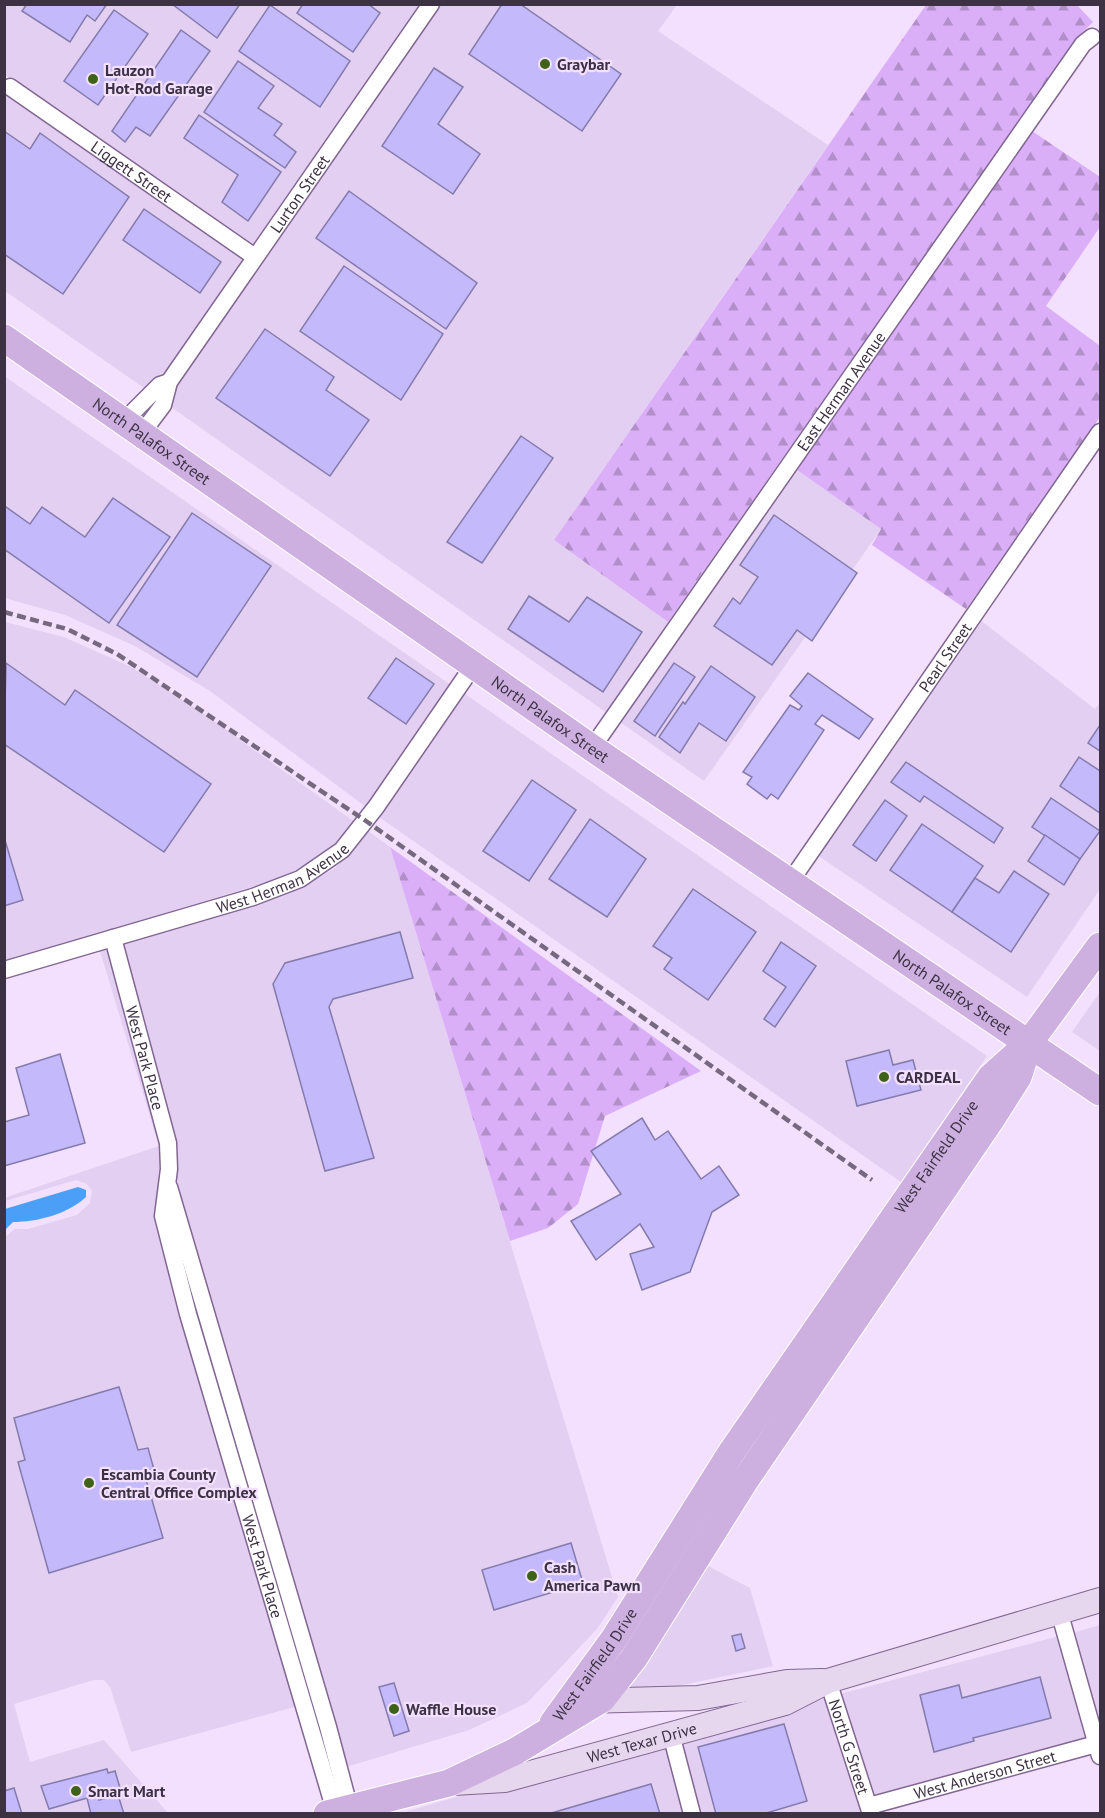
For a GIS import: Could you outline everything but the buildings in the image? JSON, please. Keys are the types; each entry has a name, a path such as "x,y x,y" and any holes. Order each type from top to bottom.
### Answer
{"main road":[{"name":"North Palafox Street","path":"4,338 592,748 1101,1092"},
{"path":"1029,1043 1101,946"},
{"name":"West Fairfield Drive","path":"602,1700 634,1658 744,1482 990,1122 1018,1077 1029,1043"},
{"name":"West Fairfield Drive","path":"337,1810 449,1784 543,1736 614,1639 731,1452 990,1077 1029,1043"},
{"name":"West Texar Drive","path":"449,1784 505,1780 785,1703 828,1681 1101,1600"},
{"name":"West Texar Drive","path":"569,1703 698,1698 787,1682 828,1681"},
{"path":"543,1736 602,1700"}],"street":[{"name":"Lurton Street","path":"133,427 164,405 169,382 431,4"},
{"name":"East Herman Avenue","path":"592,748 1083,44 1092,37"},
{"name":"Liggett Street","path":"10,87 255,257"},
{"name":"Pearl Street","path":"790,882 1101,432"},
{"name":"West Herman Avenue","path":"4,970 281,888 330,861 371,814 473,666"},
{"name":"West Park Place","path":"112,938 168,1143 163,1216 185,1303 337,1810"},
{"path":"1059,1611 1099,1748"},
{"name":"North G Street","path":"828,1681 870,1810"},
{"path":"671,1734 692,1814"},
{"name":"West Anderson Street","path":"870,1810 1099,1748"}],"shaded area":[{"path":"5,5 421,5 253,246 17,82 6,76 5,78"},
{"path":"441,5 677,5 658,31 828,145 554,540 668,622 607,713 171,407 177,384"},
{"path":"4,93 244,259 165,373 163,372 144,388 5,291"},
{"path":"4,376 451,685 366,807 210,691 135,646 65,615 5,598"},
{"path":"797,470 881,529 704,781 620,722"},
{"path":"979,619 1095,709 1100,703 1100,889 1027,997 817,855"},
{"path":"5,622 64,637 131,667 197,709 355,822 325,854 278,879 5,961"},
{"path":"465,694 987,1056 901,1182 379,817"},
{"path":"368,831 390,847 618,1597 597,1629 527,1703 469,1730 346,1767 175,1180 122,944 255,905 303,887 335,868"},
{"path":"108,948 160,1144 161,1168 158,1174 298,1706 131,1752 110,1687 104,1680 94,1680 14,1704 30,1762 104,1740 168,1813 5,1813 5,1237 15,1229 28,1229 77,1215 90,1203 92,1191 87,1184 76,1180 5,1201 4,1198 159,1146 100,951"},
{"path":"1100,992 1100,1051 1072,1032"},
{"path":"708,1566 750,1588 773,1666 678,1686 626,1688"},
{"path":"1100,1625 1100,1728 1073,1633"},
{"path":"1059,1636 1088,1738 873,1795 840,1694"},
{"path":"826,1698 863,1813 700,1813 680,1740"},
{"path":"666,1744 685,1814 398,1814 480,1790"}],"green space":[{"path":"926,5 1077,5 1093,22 1076,39 668,622 554,540"},
{"path":"1032,131 1100,177 1100,227 1046,306 1100,346 1100,417 966,609 872,545 881,529 797,470"},
{"path":"390,847 701,1071 605,1116 578,1204 548,1228 510,1241"}],"water":[{"path":"78,1187 86,1190 86,1197 79,1203 42,1219 13,1222 5,1230 5,1209"}],"railway":[{"path":"4,612 67,629 117,654 366,821 872,1180"}],"place":[{"name":"Graybar","path":"545,64"},
{"name":"Lauzon Hot-Rod Garage","path":"93,79"},
{"name":"CARDEAL","path":"884,1077"},
{"name":"Escambia County Central Office Complex","path":"89,1483"},
{"name":"Cash America Pawn","path":"532,1576"},
{"name":"Waffle House","path":"394,1709"},
{"name":"Smart Mart","path":"76,1791"}]}
